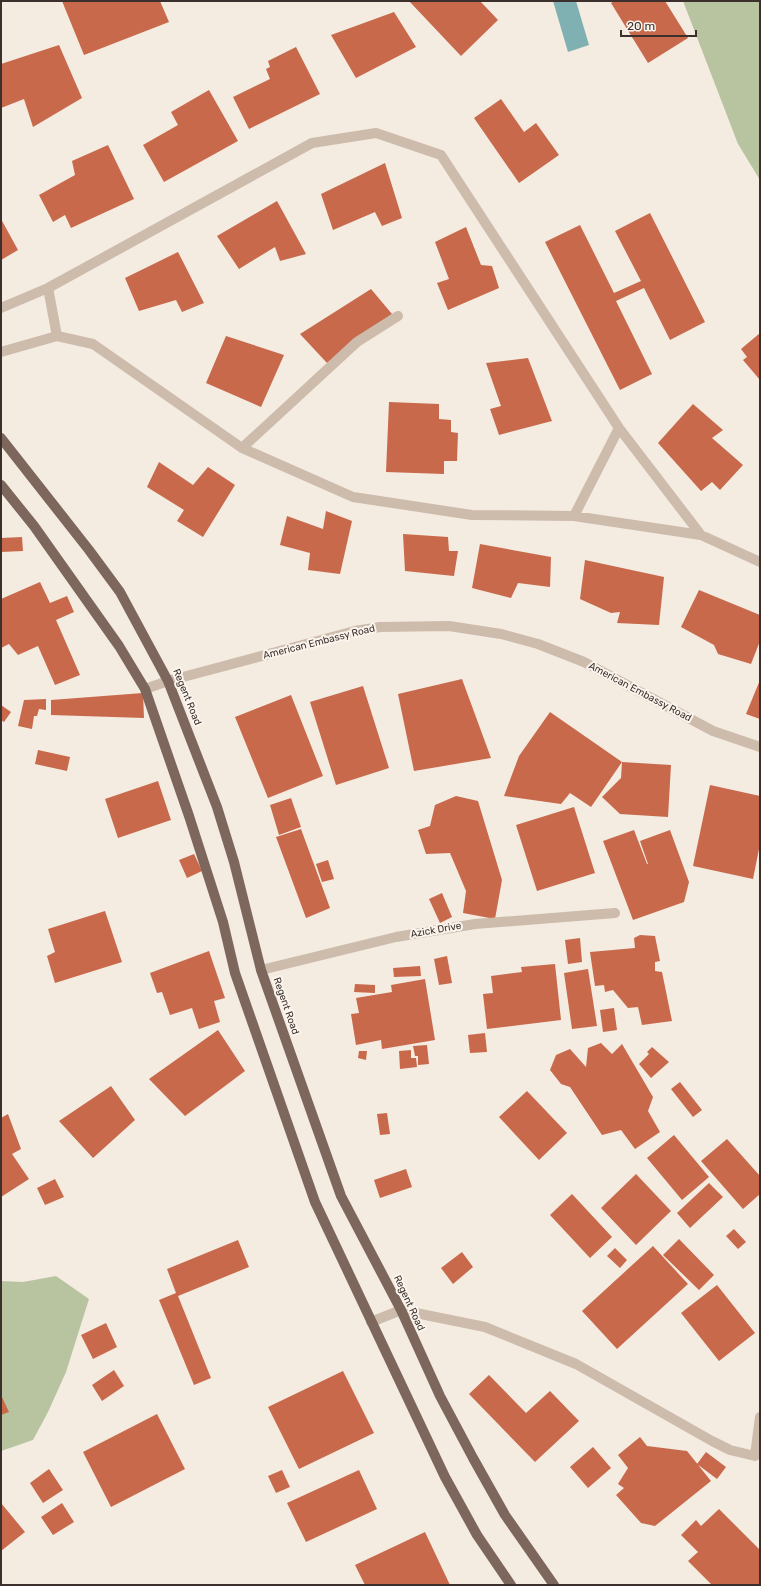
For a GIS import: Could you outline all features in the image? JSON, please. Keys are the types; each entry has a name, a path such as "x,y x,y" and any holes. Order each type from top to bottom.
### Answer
{"main road":[{"name":"Regent Road","path":"1,438 120,592 168,681 217,807 234,862 261,970 341,1196 401,1310 440,1396 505,1516 554,1585"},
{"path":"1,485 34,526 119,646 145,689 189,816 223,922 235,973 314,1202 445,1477 477,1535 511,1585"}],"street":[{"path":"1,308 48,288 312,143 376,133 441,155 619,428 701,535"},
{"path":"48,288 57,336"},
{"path":"242,448 357,342 398,316"},
{"path":"1,352 57,336 93,344 242,448 353,497 472,515 574,516 701,535 760,562"},
{"path":"574,516 619,428"},
{"name":"American Embassy Road","path":"145,689 168,681 355,631 380,627 449,626 501,634 538,644 584,662 713,731 760,747"},
{"name":"Azick Drive","path":"261,970 396,937 475,924 615,913"},
{"path":"371,1322 401,1310 485,1326 576,1364 730,1450 755,1456 760,1417"}],"green space":[{"path":"683,1 760,1 760,180 738,144"},
{"path":"56,1276 89,1299 66,1372 48,1412 33,1440 1,1451 1,1281 23,1282"}],"water":[{"path":"553,1 576,1 589,45 568,52"}],"building":[{"path":"62,1 160,1 169,22 84,55"},
{"path":"409,1 480,1 498,20 461,56"},
{"path":"614,1 665,1 688,38 648,63 611,3"},
{"path":"394,12 416,47 356,78 331,35"},
{"path":"59,45 82,98 33,127 24,99 1,108 1,64"},
{"path":"296,47 320,94 249,129 233,97 270,79 266,69 270,67 268,61"},
{"path":"209,90 238,141 164,182 143,145 178,125 171,112"},
{"path":"501,99 524,132 536,123 559,155 519,183 474,118"},
{"path":"108,145 134,199 71,228 65,215 53,222 39,195 75,175 72,161"},
{"path":"385,163 402,218 382,226 375,212 333,230 321,194"},
{"path":"277,201 306,254 280,261 275,247 239,269 217,236"},
{"path":"650,213 705,322 670,340 644,288 616,301 652,374 620,390 545,242 580,225 614,293 641,281 615,231"},
{"path":"1,219 18,250 1,260"},
{"path":"466,227 481,265 492,266 499,288 448,310 437,283 449,279 435,242"},
{"path":"178,252 204,303 182,312 176,300 139,311 125,278"},
{"path":"371,289 392,314 327,363 300,334"},
{"path":"760,333 760,380 743,360 747,357 741,349"},
{"path":"226,336 284,355 261,407 206,383"},
{"path":"528,358 552,421 499,435 490,409 501,406 486,363"},
{"path":"389,402 439,404 439,419 451,420 451,432 458,433 457,461 444,461 444,474 386,472"},
{"path":"693,404 723,430 712,438 743,465 720,490 712,482 701,491 658,443"},
{"path":"159,462 193,485 208,467 235,485 203,537 177,521 184,510 147,487"},
{"path":"326,511 352,521 340,574 308,570 310,553 280,545 287,516 323,529"},
{"path":"403,534 448,537 449,551 458,551 454,576 405,571"},
{"path":"22,537 23,551 1,552 1,538"},
{"path":"480,544 551,557 550,587 518,583 511,598 472,588"},
{"path":"585,560 664,577 659,625 617,623 620,612 611,613 580,599"},
{"path":"40,582 50,603 67,596 74,612 56,620 80,675 55,685 38,646 18,655 9,644 1,648 1,599"},
{"path":"699,590 760,615 760,641 751,664 718,654 714,645 681,627"},
{"path":"462,679 491,758 414,771 398,694"},
{"path":"760,680 760,719 746,714"},
{"path":"363,686 389,768 336,785 310,702"},
{"path":"143,693 144,718 51,715 51,700"},
{"path":"291,695 323,776 268,798 235,717"},
{"path":"46,699 46,710 39,709 37,716 34,716 32,729 18,726 24,700"},
{"path":"1,705 11,712 4,722 1,720"},
{"path":"550,712 622,762 591,807 570,793 561,804 504,796 519,756"},
{"path":"38,750 70,757 67,771 35,764"},
{"path":"622,762 671,765 668,817 620,814 602,797 621,778"},
{"path":"158,781 171,820 118,838 105,799"},
{"path":"710,785 760,796 760,844 753,879 693,866"},
{"path":"456,796 478,801 502,880 495,919 463,913 466,891 450,853 426,854 418,830 430,826 435,805"},
{"path":"291,798 301,827 279,835 270,805"},
{"path":"574,807 595,873 537,891 516,825"},
{"path":"301,829 330,908 306,918 276,837"},
{"path":"634,830 648,864 640,841 670,830 689,882 684,902 633,920 603,841"},
{"path":"194,854 202,871 187,878 179,860"},
{"path":"328,860 334,879 322,882 316,864"},
{"path":"442,893 452,917 440,923 429,899"},
{"path":"105,911 122,962 55,983 47,956 55,952 48,929"},
{"path":"640,935 655,936 660,961 655,962 655,971 662,972 672,1021 642,1025 638,1007 628,1008 613,990 605,992 604,985 595,986 590,952 635,948 634,938"},
{"path":"580,938 582,962 568,964 565,940"},
{"path":"209,951 225,998 214,1001 220,1022 199,1029 192,1008 170,1015 162,992 157,993 150,973"},
{"path":"447,956 452,983 439,985 434,959"},
{"path":"555,964 561,1020 487,1029 483,994 493,993 491,976 522,972 521,967"},
{"path":"420,966 421,976 394,977 393,968"},
{"path":"588,969 597,1026 572,1029 564,973"},
{"path":"425,979 435,1040 382,1049 381,1040 356,1045 351,1014 359,1013 356,998 392,992 391,985"},
{"path":"355,984 375,985 375,993 354,992"},
{"path":"614,1008 617,1030 603,1032 600,1010"},
{"path":"218,1030 245,1071 185,1116 149,1079"},
{"path":"485,1033 487,1052 470,1053 468,1035"},
{"path":"601,1043 612,1054 622,1044 653,1097 648,1111 660,1132 635,1149 621,1130 602,1135 570,1087 561,1084 550,1070 556,1055 570,1049 586,1067 588,1048"},
{"path":"427,1045 429,1064 418,1065 418,1056 415,1056 413,1046"},
{"path":"652,1047 669,1062 651,1078 639,1064 649,1054 647,1052"},
{"path":"411,1050 411,1058 416,1058 417,1067 400,1069 399,1051"},
{"path":"359,1051 367,1051 366,1060 358,1058"},
{"path":"680,1082 702,1110 693,1117 671,1089"},
{"path":"111,1086 135,1120 93,1158 59,1121"},
{"path":"527,1091 567,1133 539,1160 499,1117"},
{"path":"387,1113 390,1134 380,1135 377,1114"},
{"path":"8,1114 21,1149 12,1154 29,1179 1,1197 1,1118"},
{"path":"674,1135 709,1177 682,1200 647,1158"},
{"path":"727,1139 760,1176 760,1194 743,1209 701,1161"},
{"path":"406,1169 412,1187 380,1198 374,1180"},
{"path":"636,1174 671,1211 636,1245 601,1208"},
{"path":"55,1179 64,1197 45,1205 37,1188"},
{"path":"709,1183 723,1197 690,1228 677,1213"},
{"path":"572,1194 612,1237 590,1258 550,1215"},
{"path":"734,1229 746,1242 738,1249 726,1236"},
{"path":"679,1239 714,1275 699,1290 663,1255"},
{"path":"238,1240 249,1267 178,1296 211,1378 194,1385 159,1300 176,1293 167,1269"},
{"path":"653,1246 688,1284 617,1349 582,1311"},
{"path":"615,1248 627,1260 620,1268 607,1256"},
{"path":"462,1252 473,1267 453,1284 441,1268"},
{"path":"717,1285 755,1333 719,1361 681,1313"},
{"path":"106,1323 117,1347 93,1359 81,1335"},
{"path":"114,1370 124,1386 102,1401 92,1385"},
{"path":"343,1371 374,1433 299,1469 268,1407"},
{"path":"489,1375 526,1413 550,1391 579,1421 535,1462 469,1394"},
{"path":"1,1395 9,1412 1,1415"},
{"path":"157,1414 185,1469 111,1507 83,1452"},
{"path":"640,1437 647,1446 687,1451 711,1481 655,1526 641,1523 616,1495 624,1488 618,1484 628,1468 618,1455"},
{"path":"593,1447 611,1468 588,1488 570,1467"},
{"path":"706,1452 726,1467 717,1479 697,1464"},
{"path":"49,1469 63,1490 43,1503 30,1483"},
{"path":"282,1470 290,1487 276,1493 268,1476"},
{"path":"359,1470 377,1509 306,1542 287,1503"},
{"path":"1,1503 25,1532 1,1551"},
{"path":"62,1503 74,1522 53,1535 41,1517"},
{"path":"719,1509 760,1550 760,1585 712,1585 688,1561 698,1552 681,1535 696,1520 701,1526"},
{"path":"425,1532 450,1585 365,1585 355,1565"}]}
